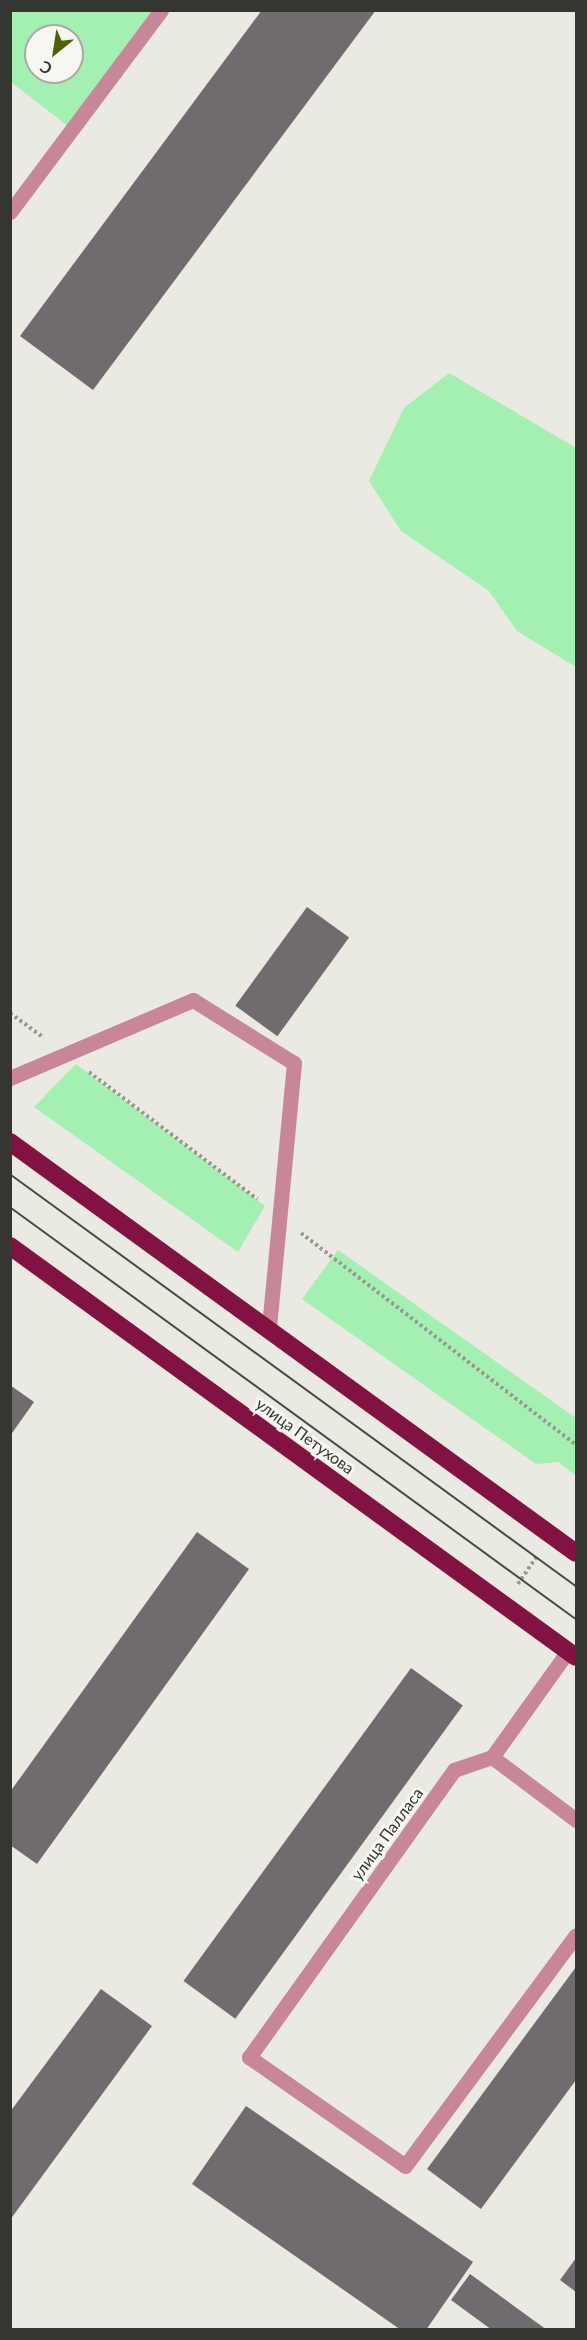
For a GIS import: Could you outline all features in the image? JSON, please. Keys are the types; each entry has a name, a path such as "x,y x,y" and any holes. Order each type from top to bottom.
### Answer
{"highway":[{"path":"10,1142 576,1553"},
{"name":"улица Петухова","path":"10,1246 572,1654"}],"street":[{"path":"10,212 161,10"},
{"path":"10,1078 193,1000 294,1063 269,1329"},
{"path":"572,1654 492,1757 576,1820"},
{"name":"улица Палласа","path":"492,1757 454,1770 249,2057 405,2166 576,1935"}],"path":[{"path":"503,1604 553,1535"}],"green space":[{"path":"10,11 160,11 73,130 11,82"},
{"path":"449,373 576,448 576,667 517,631 489,591 401,531 369,481 404,408"},
{"path":"76,1064 265,1206 238,1252 34,1107"},
{"path":"338,1250 576,1418 576,1476 559,1462 536,1464 302,1299"}],"building":[{"path":"262,10 376,10 93,390 20,336"},
{"path":"307,907 349,938 277,1036 235,1006"},
{"path":"10,1385 34,1402 10,1436"},
{"path":"197,1532 249,1569 37,1864 10,1845 10,1792"},
{"path":"411,1668 463,1706 235,2019 184,1981"},
{"path":"576,1967 576,2080 481,2209 427,2169"},
{"path":"101,1989 152,2026 10,2220 10,2112"},
{"path":"246,2106 473,2262 426,2330 401,2330 192,2184"},
{"path":"576,2258 576,2292 560,2280"},
{"path":"470,2274 547,2330 492,2330 451,2300"}],"tram line":[{"path":"10,1174 576,1586"},
{"path":"10,1207 576,1619"}]}
